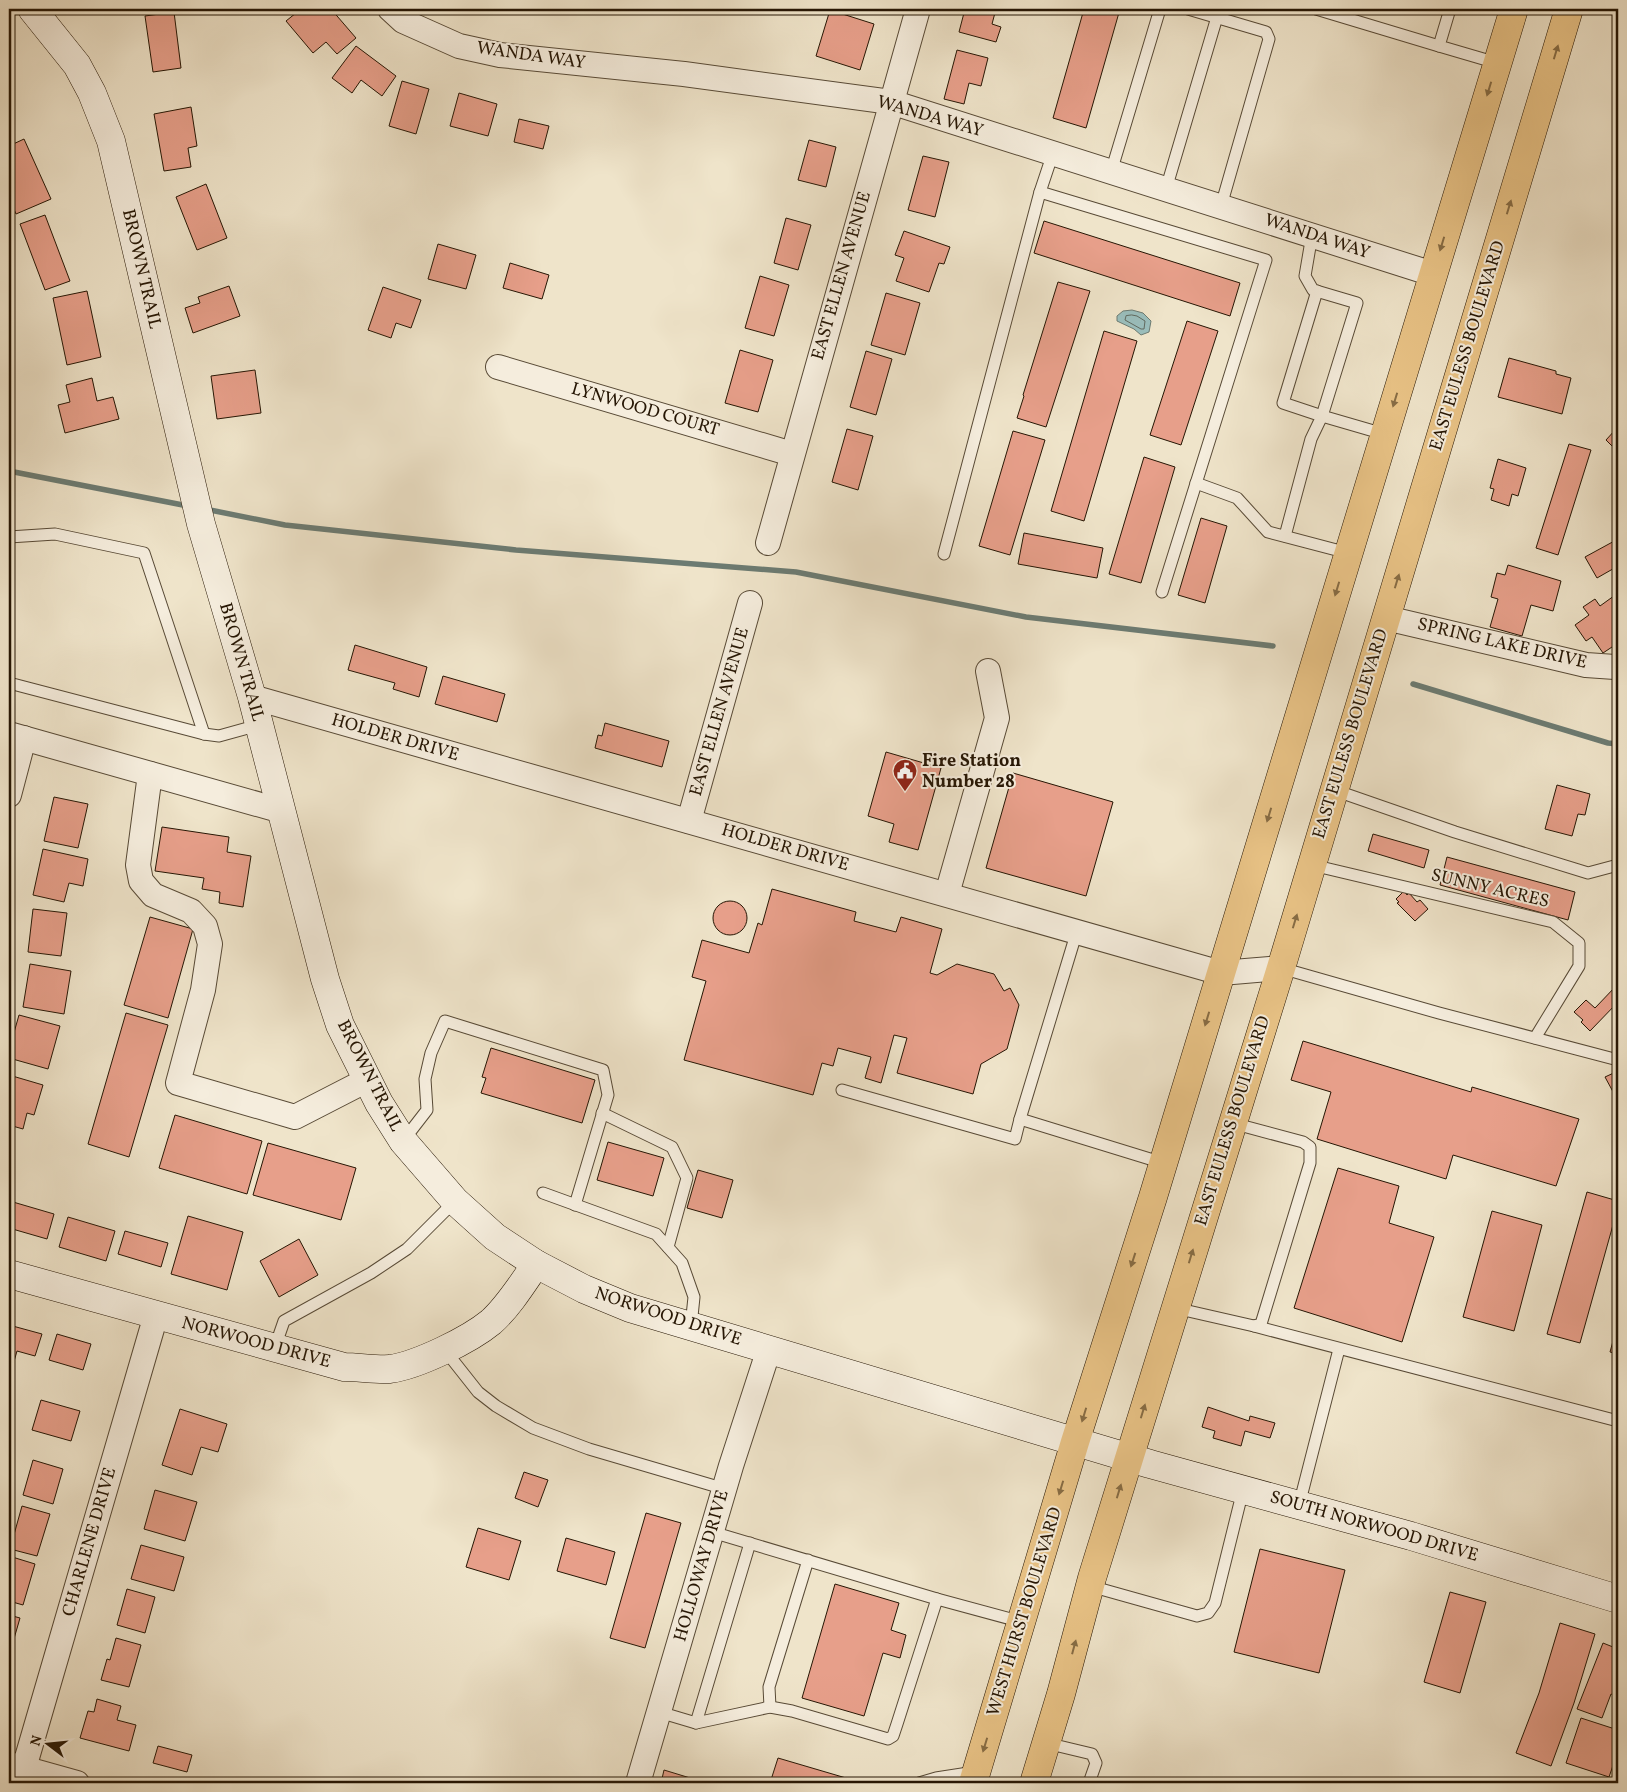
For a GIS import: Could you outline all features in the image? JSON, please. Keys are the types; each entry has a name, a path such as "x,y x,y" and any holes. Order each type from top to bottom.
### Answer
{"main road":[{"name":"BROWN TRAIL","path":"32,9 78,65 92,92 111,141 201,524 252,697 325,980 340,1025 378,1103 403,1141 455,1202 495,1237 536,1264"},
{"path":"1075,1442 1163,1163 1514,9"},
{"name":"EAST EULESS BOULEVARD","path":"1129,1458 1281,968 1569,9"},
{"name":"NORWOOD DRIVE","path":"9,1274 344,1367 390,1368 428,1358 463,1340 492,1321 514,1296 536,1264 584,1289 623,1305 1129,1458"},
{"name":"WEST HURST BOULEVARD","path":"975,1778 1075,1442"},
{"path":"1034,1783 1090,1586 1129,1458"},
{"name":"SOUTH NORWOOD DRIVE","path":"1129,1458 1411,1536 1618,1599"}],"street":[{"name":"WANDA WAY","path":"390,9 403,21 459,46 500,55 684,74 891,102 1433,274"},
{"name":"EAST ELLEN AVENUE","path":"768,543 918,9"},
{"name":"LYNWOOD COURT","path":"498,367 792,454"},
{"name":"EAST ELLEN AVENUE","path":"689,821 750,603"},
{"name":"SPRING LAKE DRIVE","path":"1386,618 1586,665 1618,666"},
{"path":"947,894 997,718 988,671"},
{"name":"HOLDER DRIVE","path":"252,697 1221,973 1281,968"},
{"path":"259,726 291,708"},
{"path":"9,795 16,736 282,811"},
{"path":"150,774 138,864 141,881 153,895 191,911 205,926 210,944 203,990 178,1083 295,1117 367,1080"},
{"name":"CHARLENE DRIVE","path":"17,1766 156,1315"},
{"name":"HOLLOWAY DRIVE","path":"638,1783 712,1532 769,1349"},
{"path":"17,1766 77,1783"}],"lane":[{"path":"1110,172 1160,9"},
{"path":"1188,9 1266,32 1269,39 1221,206"},
{"path":"1316,9 1497,63"},
{"path":"1438,46 1450,9"},
{"path":"1166,189 1217,17"},
{"path":"944,554 1040,192 1053,153"},
{"path":"1040,192 1266,260 1162,592"},
{"path":"1285,536 1311,439 1322,416 1357,303 1314,290 1305,276 1312,235"},
{"path":"1318,291 1283,403 1384,434"},
{"path":"1196,483 1237,498 1268,532 1348,553"},
{"path":"9,538 55,534 144,553 204,734"},
{"path":"9,683 204,734 219,736 259,726"},
{"path":"1334,790 1455,832 1588,873 1618,866"},
{"name":"SUNNY ACRES","path":"1312,865 1553,922 1579,944 1578,966 1535,1038"},
{"path":"842,1090 1015,1139 1077,931"},
{"path":"1281,968 1618,1060"},
{"path":"403,1141 427,1110 425,1079 431,1053 445,1020 602,1070 608,1095 576,1205"},
{"path":"602,1113 672,1147 686,1178 668,1248"},
{"path":"1020,1119 1163,1163"},
{"path":"1232,1123 1303,1142 1310,1147 1310,1163 1261,1324 1254,1326"},
{"path":"543,1193 656,1234 682,1263 694,1297 691,1326"},
{"path":"275,1348 284,1321 371,1273 407,1250 455,1202"},
{"path":"1175,1308 1254,1326 1618,1421"},
{"path":"444,1349 478,1392 496,1406 533,1428 589,1449 725,1489"},
{"path":"1299,1505 1339,1349"},
{"path":"1090,1586 1197,1616 1208,1614 1215,1603 1242,1490"},
{"path":"712,1532 937,1599 1022,1622"},
{"path":"696,1723 750,1543"},
{"path":"770,1707 769,1687 808,1560"},
{"path":"659,1712 696,1723 770,1707 888,1739 893,1736 937,1599"},
{"path":"1046,1743 1092,1754 1096,1763 1089,1783"},
{"path":"919,1783 936,1778 975,1778"}],"water":[{"path":"1132,310 1143,313 1151,321 1149,332 1141,335 1134,329 1117,321 1117,316 1123,311"}],"building":[{"path":"301,9 331,9 356,38 337,54 326,42 313,53 286,21"},
{"path":"965,9 996,9 992,24 1001,27 996,42 959,32"},
{"path":"1084,9 1120,9 1086,128 1053,118"},
{"path":"830,10 874,24 860,70 816,56"},
{"path":"174,12 181,68 153,72 145,16"},
{"path":"356,46 396,76 382,96 361,80 352,93 332,78"},
{"path":"957,50 988,58 981,86 969,83 964,104 944,99"},
{"path":"402,81 429,89 416,134 389,126"},
{"path":"459,93 497,104 488,136 450,126"},
{"path":"191,107 197,146 188,148 191,167 164,171 154,114"},
{"path":"519,119 549,126 543,149 514,142"},
{"path":"24,139 51,199 16,214 9,197 9,146"},
{"path":"809,140 836,147 826,187 798,180"},
{"path":"923,156 949,162 935,217 908,210"},
{"path":"206,184 227,238 197,250 176,197"},
{"path":"45,215 70,281 45,290 20,224"},
{"path":"786,218 811,225 798,270 774,263"},
{"path":"1044,221 1240,283 1230,316 1034,253"},
{"path":"904,231 950,247 944,264 939,263 929,292 896,281 904,258 895,255"},
{"path":"438,244 476,255 466,289 428,279"},
{"path":"510,263 549,275 542,299 503,288"},
{"path":"760,276 789,285 774,336 745,328"},
{"path":"1058,282 1090,291 1046,427 1017,418"},
{"path":"229,286 240,316 193,333 185,308 200,303 198,297"},
{"path":"383,287 421,300 411,328 396,323 391,338 368,330"},
{"path":"87,291 101,357 67,365 53,298"},
{"path":"886,293 920,303 905,355 871,345"},
{"path":"1187,321 1218,331 1181,445 1150,435"},
{"path":"1104,331 1137,341 1084,521 1051,511"},
{"path":"740,350 773,360 758,412 725,403"},
{"path":"866,351 892,359 876,415 850,407"},
{"path":"1509,358 1556,371 1556,374 1571,378 1562,414 1498,397"},
{"path":"255,370 261,413 217,419 211,376"},
{"path":"92,378 97,401 113,397 119,419 65,433 58,405 70,402 66,385"},
{"path":"847,429 873,436 858,490 832,482"},
{"path":"1616,429 1618,432 1618,452 1606,440"},
{"path":"1013,431 1045,440 1010,555 979,546"},
{"path":"1569,444 1591,450 1558,555 1536,548"},
{"path":"1144,457 1175,467 1141,583 1109,574"},
{"path":"1498,459 1526,468 1518,496 1512,494 1509,506 1491,500 1494,489 1490,488"},
{"path":"1201,518 1227,526 1205,603 1178,595"},
{"path":"1024,533 1103,548 1097,578 1018,564"},
{"path":"1618,539 1618,566 1597,578 1585,557"},
{"path":"1508,565 1561,581 1553,611 1531,605 1522,636 1490,627 1498,599 1491,597 1497,573 1505,575"},
{"path":"1618,593 1618,643 1603,653 1592,637 1586,641 1575,625 1589,615 1583,607 1595,599 1600,606"},
{"path":"355,645 427,667 419,697 393,689 395,683 348,670"},
{"path":"443,676 505,694 497,722 435,704"},
{"path":"605,723 669,741 662,767 595,748 598,735 602,736"},
{"name":"Fire Station Number 28","path":"886,752 941,768 918,850 889,842 894,824 868,816"},
{"path":"1013,773 1113,802 1086,896 986,868"},
{"path":"1557,785 1590,794 1585,815 1578,814 1572,836 1545,829"},
{"path":"54,797 88,804 78,848 44,841"},
{"path":"162,827 229,837 227,852 251,856 243,907 219,903 220,892 202,889 204,878 155,871"},
{"path":"1373,834 1429,850 1424,868 1368,851"},
{"path":"43,849 88,859 83,886 69,883 64,902 33,895"},
{"path":"1447,857 1575,892 1568,920 1440,885"},
{"path":"772,889 856,912 854,921 896,932 901,917 942,929 930,973 937,975 957,964 994,974 1004,991 1010,988 1019,1005 1007,1049 981,1064 973,1094 897,1073 907,1038 894,1035 881,1083 865,1078 871,1057 838,1048 833,1066 822,1063 813,1095 684,1060 706,981 692,977 702,940 749,953 758,923 762,925"},
{"path":"1404,891 1407,895 1409,893 1417,902 1420,900 1428,909 1415,921 1397,903 1399,902 1396,899"},
{"path":"730,901 737,902 742,906 746,911 746,925 742,930 737,934 730,935 723,934 718,930 714,925 713,918 714,911 718,906 723,902"},
{"path":"33,909 67,913 61,956 28,952"},
{"path":"150,917 193,929 168,1018 124,1005"},
{"path":"30,964 71,971 64,1014 23,1007"},
{"path":"1616,986 1618,988 1618,1002 1590,1031 1581,1022 1583,1020 1574,1012 1586,1000 1595,1008"},
{"path":"126,1013 168,1025 129,1157 88,1144"},
{"path":"19,1015 60,1026 48,1069 9,1058 9,1050"},
{"path":"1303,1041 1471,1092 1472,1087 1579,1119 1556,1186 1453,1155 1446,1179 1317,1139 1331,1092 1291,1080"},
{"path":"491,1048 595,1080 582,1123 481,1093 486,1078 482,1077"},
{"path":"1618,1071 1618,1101 1605,1077"},
{"path":"9,1075 43,1085 34,1115 27,1113 23,1129 9,1125"},
{"path":"175,1115 262,1141 247,1194 159,1168"},
{"path":"608,1142 664,1158 653,1196 597,1180"},
{"path":"268,1143 356,1168 341,1220 253,1195"},
{"path":"1338,1168 1399,1186 1389,1223 1434,1237 1402,1342 1294,1308"},
{"path":"698,1170 733,1180 722,1218 687,1208"},
{"path":"1587,1192 1618,1201 1618,1207 1580,1343 1547,1334"},
{"path":"13,1202 54,1214 47,1239 9,1228 9,1218"},
{"path":"1492,1211 1542,1225 1514,1331 1463,1317"},
{"path":"188,1216 243,1232 227,1290 171,1274"},
{"path":"68,1217 115,1231 106,1261 59,1247"},
{"path":"125,1231 168,1243 161,1267 118,1254"},
{"path":"299,1239 318,1275 279,1297 260,1261"},
{"path":"1618,1323 1618,1354 1610,1352"},
{"path":"9,1325 42,1334 35,1356 17,1351 13,1365 9,1363"},
{"path":"57,1334 91,1344 83,1370 49,1360"},
{"path":"41,1400 80,1411 71,1441 32,1430"},
{"path":"1208,1407 1249,1421 1250,1416 1275,1423 1270,1438 1245,1431 1241,1446 1213,1438 1215,1431 1202,1427"},
{"path":"180,1409 227,1424 218,1452 201,1447 192,1475 162,1465"},
{"path":"33,1460 63,1469 53,1504 23,1495"},
{"path":"524,1472 548,1480 538,1507 515,1498"},
{"path":"155,1490 197,1502 185,1541 144,1529"},
{"path":"22,1506 50,1514 37,1556 10,1549"},
{"path":"646,1513 681,1523 645,1648 610,1638"},
{"path":"478,1528 521,1541 509,1580 466,1567"},
{"path":"566,1538 615,1552 606,1585 557,1571"},
{"path":"141,1545 184,1557 174,1591 131,1579"},
{"path":"1260,1549 1345,1570 1319,1673 1234,1652"},
{"path":"9,1556 35,1564 23,1605 9,1601"},
{"path":"835,1584 899,1603 891,1630 906,1635 900,1658 883,1653 864,1716 802,1698"},
{"path":"127,1589 155,1597 145,1633 117,1625"},
{"path":"1450,1592 1486,1602 1460,1693 1424,1682"},
{"path":"9,1615 20,1618 9,1656"},
{"path":"1560,1623 1595,1634 1574,1703 1551,1766 1516,1753 1539,1693"},
{"path":"116,1638 141,1645 129,1687 101,1680 107,1659 110,1660"},
{"path":"1603,1643 1618,1649 1618,1697 1611,1694 1602,1718 1577,1709"},
{"path":"97,1699 121,1706 117,1720 136,1725 129,1751 80,1738 88,1711 94,1712"},
{"path":"1581,1718 1618,1730 1618,1751 1609,1777 1566,1763"},
{"path":"158,1746 192,1755 187,1772 153,1763"},
{"path":"778,1758 863,1783 770,1783"},
{"path":"664,1770 700,1781 699,1783 661,1783"}],"waterway":[{"path":"9,471 188,506"},
{"path":"205,509 285,525 516,550 796,572 1026,617 1273,646"},
{"path":"1413,684 1608,743 1618,744"}],"place":[{"name":"Fire Station Number 28","path":"905,792"}]}
